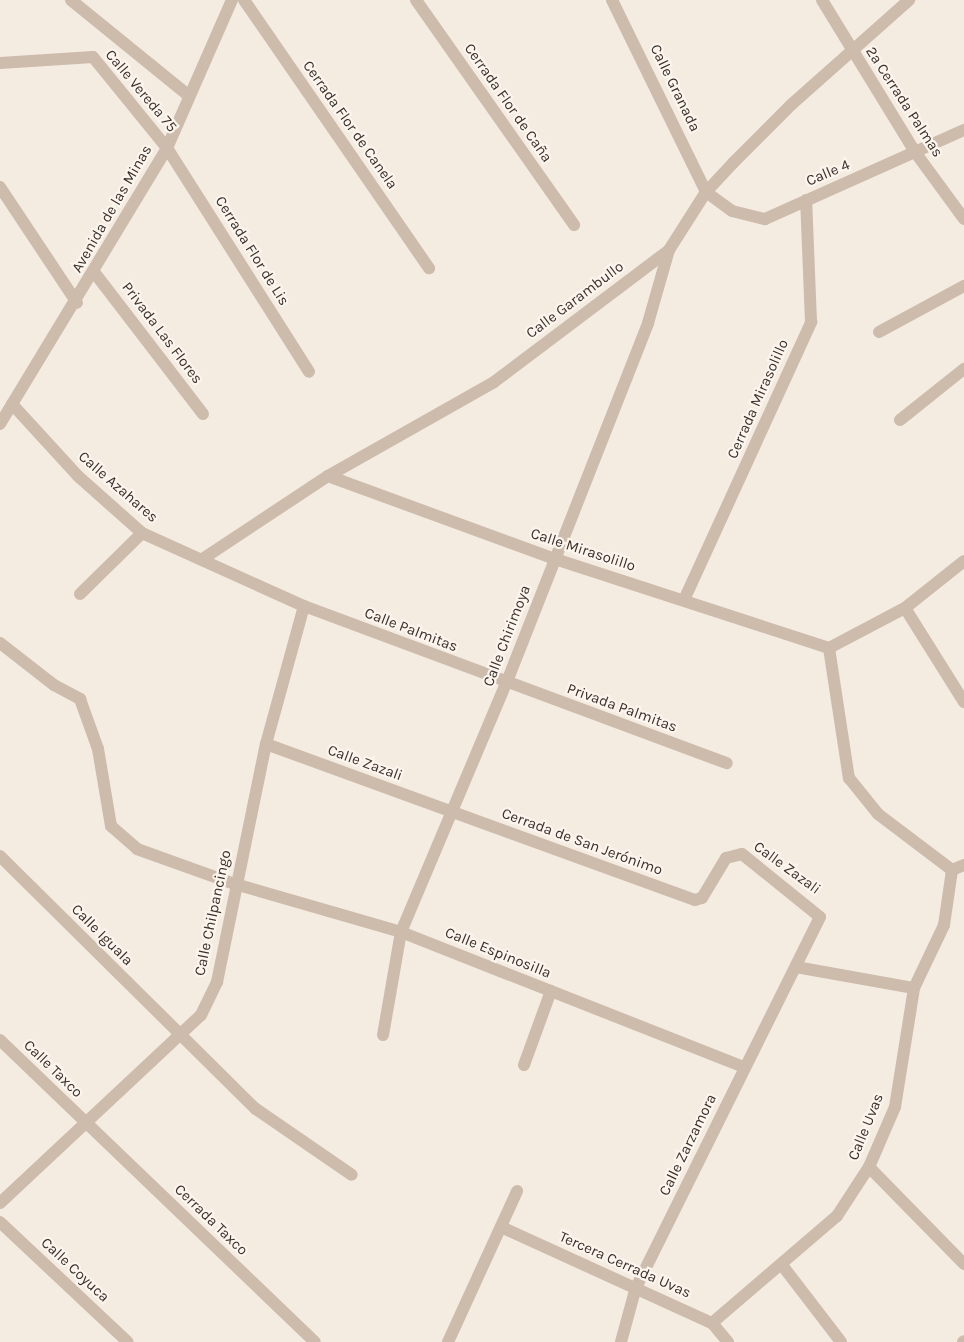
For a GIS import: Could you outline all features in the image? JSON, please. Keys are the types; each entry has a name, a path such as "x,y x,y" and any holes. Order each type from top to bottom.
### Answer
{"street":[{"path":"71,0 188,95"},
{"name":"Avenida de las Minas","path":"0,424 76,303 167,148 188,95 232,0"},
{"name":"Cerrada Flor de Canela","path":"244,0 429,268"},
{"name":"Cerrada Flor de Caña","path":"416,0 574,224"},
{"name":"Calle Granada","path":"612,0 706,192"},
{"name":"2a Cerrada Palmas","path":"822,0 915,152 964,219"},
{"name":"Calle Garambullo","path":"204,558 328,476 494,382 669,250 706,192 851,49 909,0"},
{"name":"Calle Vereda 75","path":"0,64 93,57 167,148"},
{"name":"Calle 4","path":"706,192 732,211 765,219 964,130"},
{"name":"Cerrada Flor de Lis","path":"167,148 309,372"},
{"path":"0,187 76,303"},
{"name":"Cerrada Mirasolillo","path":"684,600 811,322 806,200"},
{"name":"Calle Chirimoya","path":"383,1035 401,932 506,684 648,323 669,250"},
{"name":"Privada Las Flores","path":"94,272 203,414"},
{"path":"879,332 964,286"},
{"path":"900,420 964,370"},
{"name":"Calle Azahares","path":"12,404 79,477 142,533 204,558 304,606"},
{"name":"Calle Mirasolillo","path":"328,476 555,559 829,648"},
{"path":"80,594 142,533"},
{"path":"958,868 878,814 849,778 829,648 905,608 964,561"},
{"name":"Calle Palmitas","path":"304,606 506,684"},
{"name":"Calle Chilpancingo","path":"0,1203 84,1122 181,1037 201,1015 217,982 235,884 266,744 304,606"},
{"path":"905,608 964,702"},
{"name":"Calle Espinosilla","path":"0,643 54,685 80,699 98,749 111,826 137,848 235,884 401,932 744,1067"},
{"name":"Privada Palmitas","path":"506,684 727,763"},
{"name":"Calle Zazali","path":"266,744 453,813"},
{"name":"Cerrada de San Jerónimo","path":"453,813 699,900"},
{"name":"Calle Zazali","path":"699,900 726,858 742,854 820,917 796,967"},
{"name":"Calle Iguala","path":"0,856 181,1037 256,1109 352,1175"},
{"name":"Calle Uvas","path":"712,1322 782,1265 837,1216 869,1167 895,1107 914,988 944,926 958,868"},
{"path":"796,967 914,988"},
{"name":"Calle Zarzamora","path":"621,1342 636,1287 744,1067 796,967"},
{"path":"524,1065 551,991"},
{"name":"Calle Taxco","path":"0,1040 84,1122"},
{"name":"Cerrada Taxco","path":"84,1122 315,1342"},
{"path":"869,1167 964,1264"},
{"path":"448,1342 517,1191"},
{"name":"Calle Coyuca","path":"0,1222 128,1342"},
{"name":"Tercera Cerrada Uvas","path":"501,1227 712,1322 728,1342"},
{"path":"782,1265 841,1342"}]}
